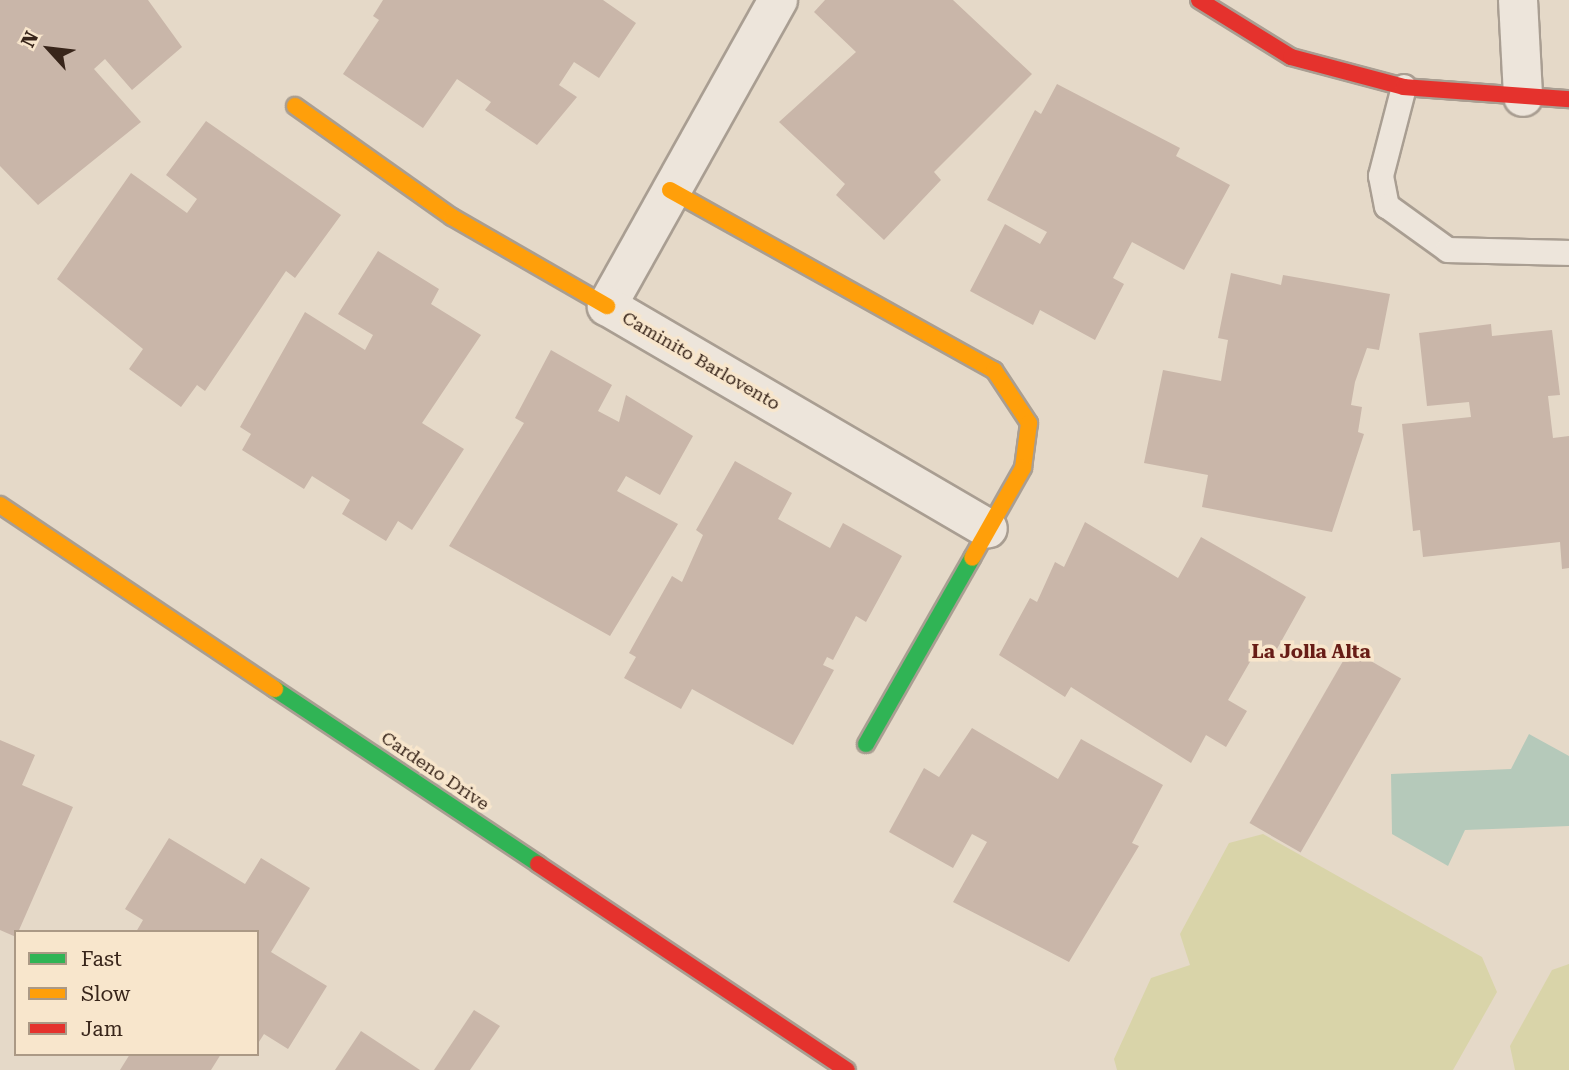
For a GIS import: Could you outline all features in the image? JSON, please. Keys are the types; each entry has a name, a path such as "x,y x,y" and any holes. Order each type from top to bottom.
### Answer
{"street":[{"name":"Caminito Barlovento","path":"778,0 607,306 988,529"},
{"path":"1199,0 1235,28 1291,57 1404,87 1569,99"},
{"path":"1518,0 1523,97"},
{"path":"295,106 452,217 607,306"},
{"path":"670,190 994,370 1030,423 1023,468 866,744"},
{"name":"Cardeno Drive","path":"0,505 847,1070"}],"lane":[{"path":"1404,87 1381,176 1387,206 1448,250 1569,253"}],"shaded area":[{"path":"1529,734 1569,756 1569,826 1465,830 1448,866 1392,834 1391,774 1511,769"},
{"path":"1263,834 1482,957 1497,992 1453,1070 1117,1070 1114,1059 1151,978 1190,965 1180,934 1229,843"},
{"path":"1569,964 1569,1070 1515,1070 1510,1046 1552,970"}],"building":[{"path":"0,0 148,0 182,47 132,90 105,59 94,69 141,122 38,205 0,166"},
{"path":"383,0 603,0 636,23 599,78 574,62 559,85 577,97 537,145 485,110 491,102 457,79 423,128 343,74 379,20 373,16"},
{"path":"825,0 953,0 1032,74 934,172 941,180 884,240 836,195 845,184 779,122 856,52 814,12"},
{"path":"1057,84 1180,148 1176,156 1230,185 1184,270 1132,242 1113,278 1124,284 1095,340 1040,310 1033,325 970,291 1005,224 1040,244 1047,232 987,200 1035,110 1041,114"},
{"path":"206,121 341,215 295,278 286,271 205,391 197,385 181,407 129,369 143,349 57,279 131,173 187,213 197,199 166,175"},
{"path":"378,251 439,289 431,304 481,335 422,423 464,449 412,530 398,521 386,541 342,514 350,500 312,476 304,489 242,450 251,434 240,427 305,312 365,350 373,335 338,314"},
{"path":"1231,273 1281,285 1283,275 1390,294 1379,350 1367,348 1355,382 1351,405 1362,407 1358,432 1364,434 1332,532 1202,507 1208,475 1144,463 1163,370 1221,381 1228,340 1218,338"},
{"path":"1491,324 1492,336 1552,330 1560,395 1548,396 1553,438 1569,436 1569,568 1562,569 1560,542 1423,557 1420,530 1413,531 1402,424 1471,417 1469,402 1427,406 1419,333"},
{"path":"551,350 612,385 598,411 619,422 626,395 693,436 660,495 626,476 617,491 678,524 610,636 449,546 524,423 515,418"},
{"path":"735,461 792,493 778,519 830,548 843,523 902,556 866,622 856,616 833,660 827,657 823,665 834,670 793,745 692,689 681,709 624,678 636,657 629,653 672,576 682,582 703,535 696,530"},
{"path":"1085,522 1178,578 1201,537 1306,597 1273,656 1258,648 1228,700 1247,711 1226,747 1206,735 1191,763 1071,687 1065,697 999,655 1030,598 1037,602 1055,562 1064,567"},
{"path":"1350,649 1401,678 1301,853 1250,823"},
{"path":"972,728 1058,779 1081,739 1163,785 1132,843 1139,846 1069,962 953,902 987,842 972,834 953,868 889,832 924,768 939,777"},
{"path":"0,740 35,755 22,785 73,807 19,930 14,930 14,936 0,930"},
{"path":"169,838 245,884 261,858 310,888 271,952 327,986 288,1049 264,1034 259,1042 259,930 137,930 143,920 125,909"},
{"path":"474,1010 500,1026 470,1070 434,1070"},
{"path":"361,1031 420,1070 335,1070"},
{"path":"129,1056 220,1056 211,1070 120,1070"}],"traffic: fast":[{"path":"866,744 972,558"},
{"path":"275,689 538,864"}],"traffic: slow":[{"path":"295,106 452,217 607,306"},
{"path":"670,190 994,370 1029,423 1023,468 972,558"},
{"path":"0,505 275,689"}],"traffic: jam":[{"path":"1199,0 1291,57 1404,87 1569,99"},
{"path":"538,864 847,1070"}],"district":[{"name":"La Jolla Alta","path":"1311,652"}]}
